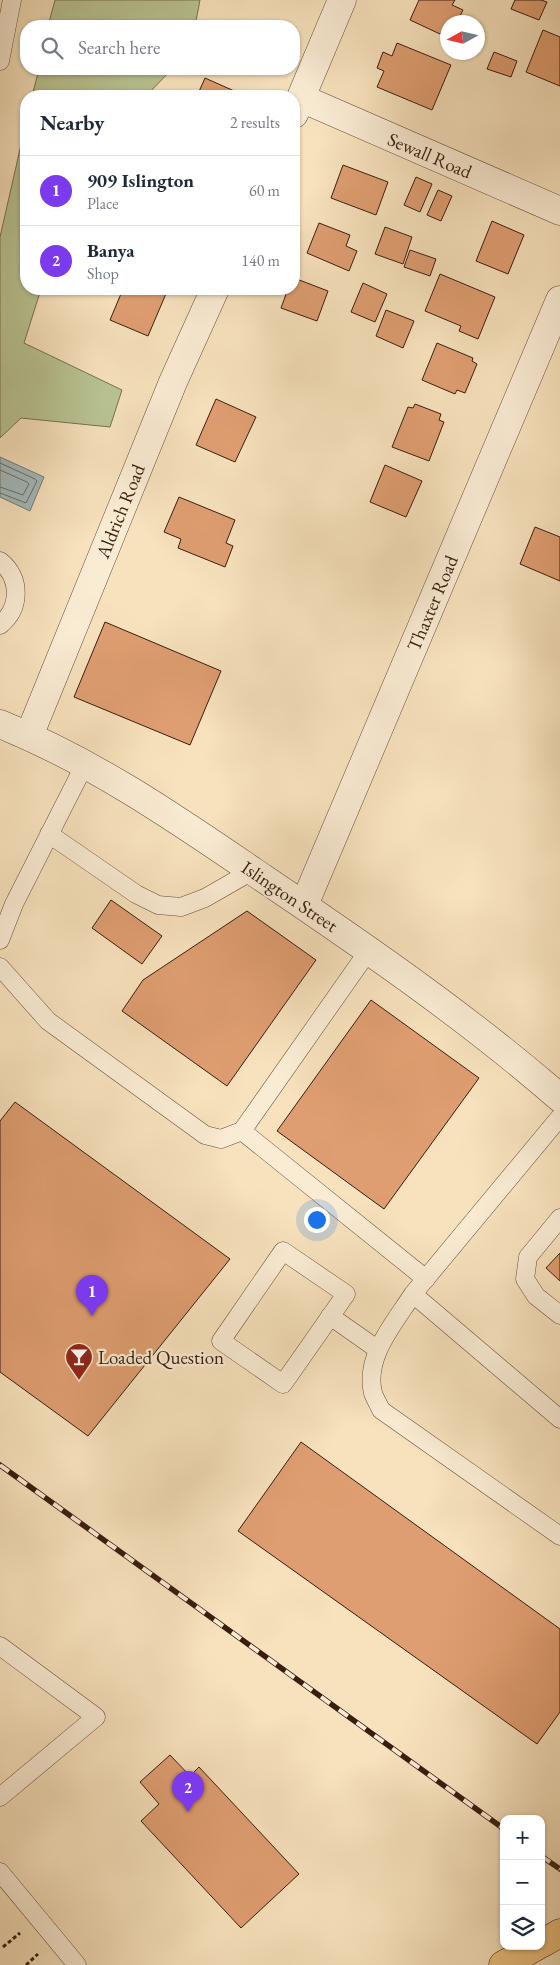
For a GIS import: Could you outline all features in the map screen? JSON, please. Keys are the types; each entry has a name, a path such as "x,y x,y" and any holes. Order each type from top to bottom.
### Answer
{"main road":[{"path":"545,1942 560,1933"},
{"path":"503,1965 530,1950"}],"street":[{"path":"300,99 342,0"},
{"name":"Sewall Road","path":"300,107 560,211"},
{"name":"Aldrich Road","path":"29,736 173,382 212,295"},
{"name":"Thaxter Road","path":"304,905 560,300"},
{"name":"Islington Street","path":"0,724 85,764 162,809 369,950 556,1086"}],"lane":[{"path":"0,61 12,0"},
{"path":"0,561 10,573 16,587 16,602 9,618 0,625"},
{"path":"0,940 14,904 85,764"},
{"path":"48,834 136,894 158,905 180,906 205,898 252,871"},
{"path":"0,967 48,1021 205,1135 221,1139 242,1131 369,950"},
{"path":"560,1117 413,1294 377,1349 372,1374 373,1392 381,1410 560,1536"},
{"path":"242,1131 426,1279"},
{"path":"560,1218 528,1257 524,1279 536,1296 560,1315"},
{"path":"283,1251 346,1294 330,1316 283,1384 221,1341 283,1251"},
{"path":"413,1294 560,1419"},
{"path":"330,1316 377,1349"},
{"path":"0,1646 96,1717 0,1797"},
{"path":"0,1872 78,1965"}],"path":[{"path":"3,1947 26,1928"},
{"path":"26,1965 44,1950"}],"green space":[{"path":"55,0 200,0 196,20 50,20"},
{"path":"37,75 166,75 152,90 34,90"},
{"path":"20,149 20,295 39,295 24,343 122,390 110,427 21,418 0,438 0,237"}],"water":[{"path":"0,457 44,477 30,511 0,497"}],"building":[{"path":"419,0 455,0 452,5 463,10 460,15 440,15 440,34 410,20"},
{"path":"515,0 541,0 547,2 539,20 511,9"},
{"path":"543,30 560,37 560,86 526,72"},
{"path":"397,43 451,65 432,110 377,87 384,71 377,68 383,52 392,56"},
{"path":"494,52 517,61 511,77 487,69"},
{"path":"205,78 232,90 200,90"},
{"path":"343,165 388,182 376,215 331,198"},
{"path":"416,177 432,184 420,212 404,205"},
{"path":"438,190 452,196 441,221 427,215"},
{"path":"492,221 524,235 508,274 476,261"},
{"path":"319,223 350,235 346,246 357,251 349,271 307,253"},
{"path":"385,227 412,237 403,264 375,254"},
{"path":"410,250 436,259 430,276 404,267"},
{"path":"440,274 495,297 478,339 459,331 461,326 425,311"},
{"path":"300,280 328,291 317,321 281,308 286,295 300,295"},
{"path":"363,283 387,294 375,322 351,312"},
{"path":"120,295 165,295 148,336 110,320"},
{"path":"386,310 414,321 403,348 376,336"},
{"path":"437,343 473,358 472,361 477,364 465,393 457,390 455,394 422,380"},
{"path":"216,399 256,417 235,462 196,445"},
{"path":"415,404 441,414 439,420 444,422 429,461 392,447 408,407 413,408"},
{"path":"385,465 422,481 406,517 370,502"},
{"path":"179,497 235,520 226,543 233,546 225,567 178,548 181,539 164,532"},
{"path":"535,527 560,537 560,581 520,564"},
{"path":"105,622 221,671 190,745 74,697"},
{"path":"111,900 162,936 142,964 92,928"},
{"path":"247,911 316,960 227,1086 122,1011 143,980"},
{"path":"371,1000 479,1078 384,1209 277,1131"},
{"path":"15,1102 230,1259 88,1436 0,1372 0,1121"},
{"path":"560,1253 560,1281 546,1268"},
{"path":"301,1442 560,1629 560,1712 537,1744 238,1531"},
{"path":"170,1755 190,1776 199,1767 299,1874 241,1928 141,1821 159,1804 140,1782"}],"railway":[{"path":"0,1465 500,1826"},
{"path":"545,1859 560,1869"}],"place":[{"name":"909 Islington","path":"92,1316"},
{"name":"Loaded Question","path":"79,1381"},
{"name":"Banya","path":"188,1812"}]}
